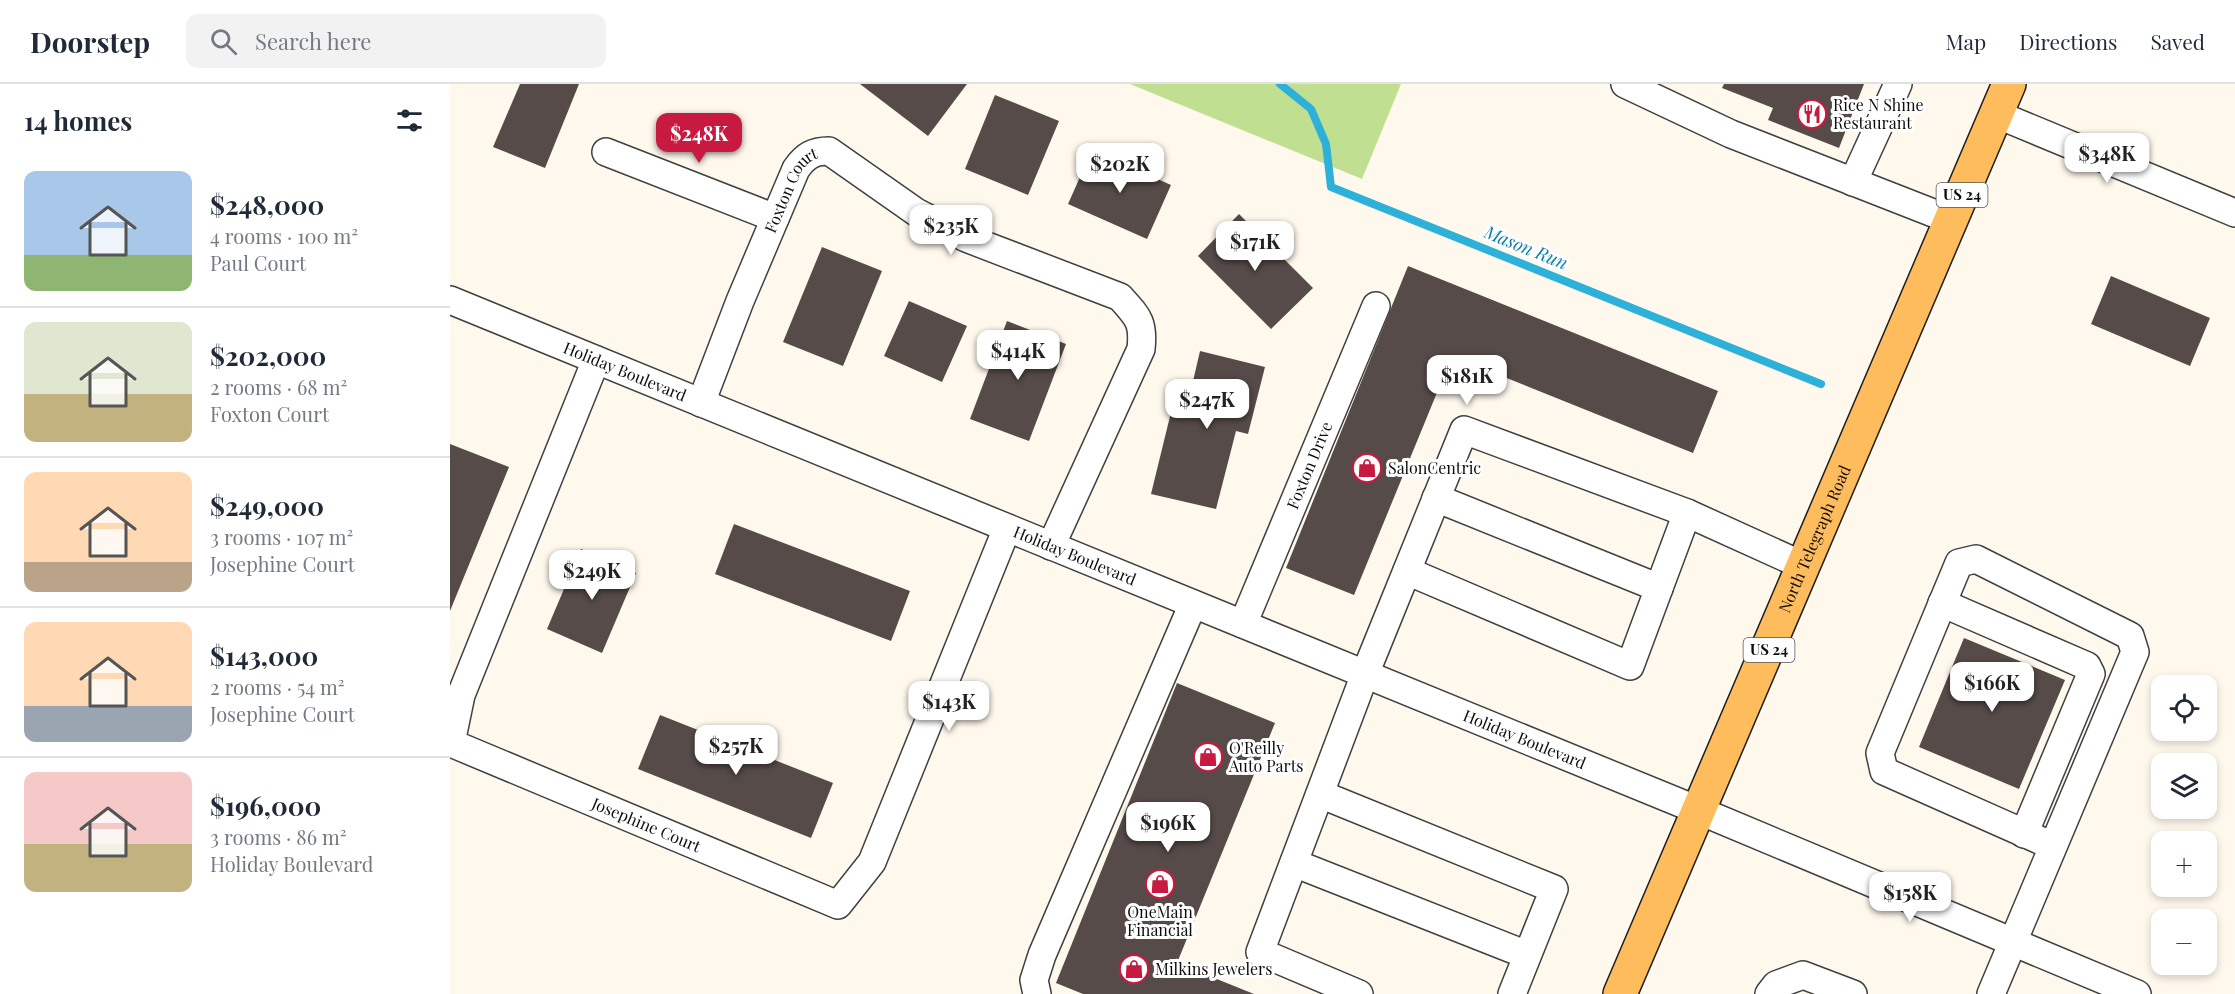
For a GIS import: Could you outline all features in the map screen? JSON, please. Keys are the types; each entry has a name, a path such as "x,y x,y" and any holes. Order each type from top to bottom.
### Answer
{"main road":[{"name":"North Telegraph Road","path":"1620,994 2009,84"}],"street":[{"path":"1625,84 1672,94 1731,134 1951,220"},
{"path":"1853,182 1898,84"},
{"path":"1996,114 2235,213"},
{"name":"Foxton Court","path":"701,403 796,169 803,158 816,151 828,151 916,212 945,228 1120,297 1135,314 1143,330 1141,349 1051,546"},
{"path":"606,152 775,218"},
{"name":"Holiday Boulevard","path":"450,300 1700,811 2137,994"},
{"name":"Foxton Drive","path":"1243,624 1376,306"},
{"name":"Josephine Court","path":"596,360 461,695 452,743 838,905 872,862 1007,528"},
{"path":"1359,994 1260,952 1365,674 1464,430 1687,513 1804,566"},
{"path":"1436,498 1659,588"},
{"path":"1407,571 1630,666 1687,513"},
{"path":"1991,994 2135,652 2130,636 1976,559 1959,563 1880,753 1884,771 2053,846"},
{"path":"1942,603 2087,666 2091,674 2024,834"},
{"path":"1037,994 1034,980 1042,956 1193,604"},
{"path":"1320,794 1554,889 1512,994"},
{"path":"1294,863 1527,955"},
{"path":"1768,994 1776,985 1803,975 1853,994"}],"green space":[{"path":"1130,84 1401,84 1362,179"}],"building":[{"path":"520,84 579,84 545,168 493,147"},
{"path":"860,84 967,84 928,136"},
{"name":"Rice N Shine Restaurant","path":"1724,84 1864,84 1839,148 1768,120 1773,108 1722,88"},
{"path":"995,95 1059,121 1028,195 965,169"},
{"path":"1092,150 1171,185 1147,239 1068,204"},
{"path":"1239,214 1313,288 1271,329 1198,256"},
{"path":"822,247 882,271 843,366 783,342"},
{"path":"1408,266 1718,391 1693,453 1452,356 1354,595 1286,568"},
{"path":"2111,276 2210,318 2190,366 2091,324"},
{"path":"909,301 967,326 942,382 884,356"},
{"path":"1007,321 1066,344 1029,441 970,419"},
{"path":"1200,351 1265,367 1248,434 1236,431 1216,509 1151,494 1173,404 1187,407"},
{"path":"450,444 509,467 450,611"},
{"path":"734,524 910,591 891,641 715,574"},
{"path":"581,549 636,573 602,653 547,629"},
{"path":"1964,638 2065,680 2019,789 1919,747"},
{"path":"1177,683 1275,723 1177,963 1254,994 1083,994 1056,983"},
{"path":"660,715 833,783 811,838 638,769"}],"waterway":[{"name":"Mason Run","path":"1280,84 1311,109 1326,144 1331,187 1821,384"}],"place":[{"name":"Rice N Shine Restaurant","path":"1812,114"},
{"name":"SalonCentric","path":"1367,468"},
{"name":"O'Reilly Auto Parts","path":"1208,757"},
{"name":"OneMain Financial","path":"1160,884"},
{"name":"Milkins Jewelers","path":"1134,969"}]}
